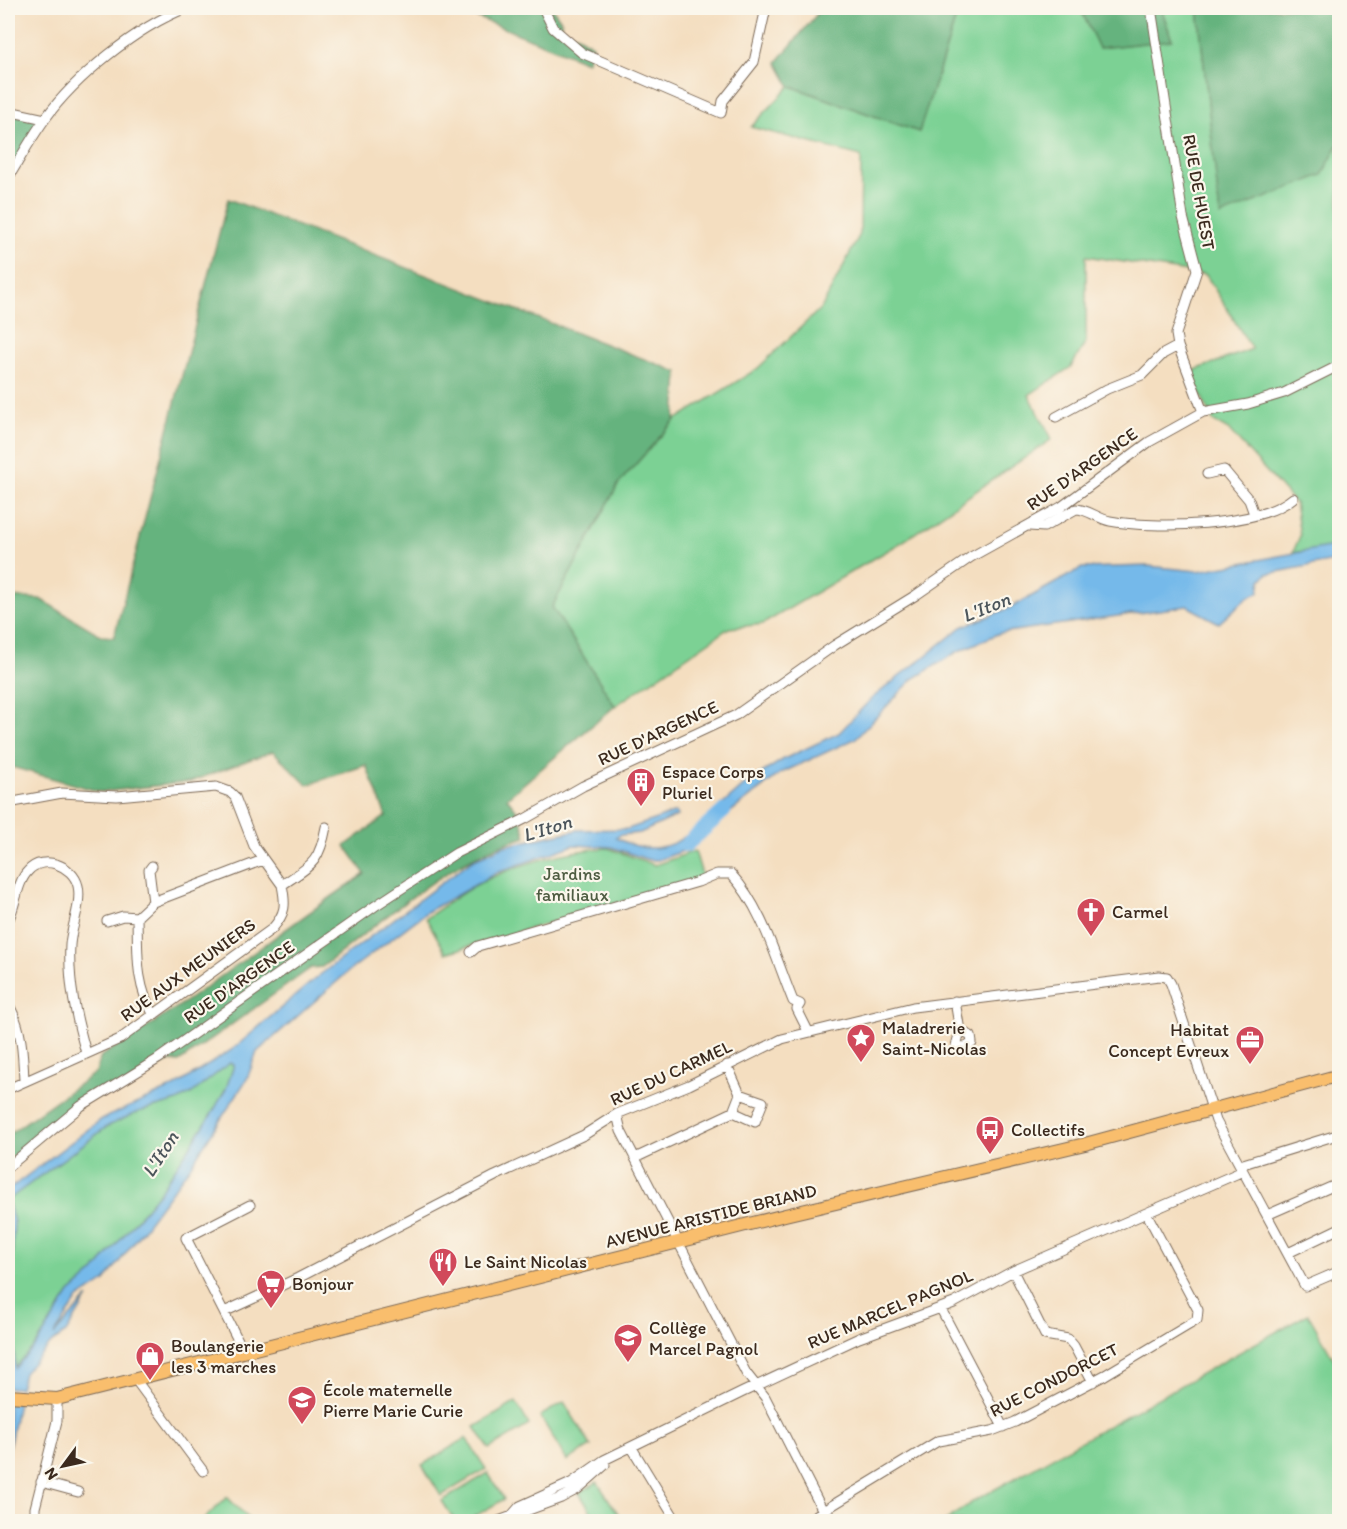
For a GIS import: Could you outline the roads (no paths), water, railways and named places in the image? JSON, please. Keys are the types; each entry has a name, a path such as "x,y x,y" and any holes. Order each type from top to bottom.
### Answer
{"main road":[{"name":"AVENUE ARISTIDE BRIAND","path":"12,1396 57,1399 785,1215 1085,1144 1340,1075"}],"street":[{"path":"8,178 45,119 97,65 124,44 186,8"},
{"path":"543,8 553,28 582,53 721,113 723,101 754,62 766,8"},
{"name":"RUE DE HUEST","path":"1151,8 1183,218 1197,270 1179,318 1176,334 1178,346 1203,411"},
{"path":"8,111 45,119"},
{"path":"1056,417 1107,389 1142,375 1163,354 1178,346"},
{"name":"RUE D'ARGENCE","path":"8,1167 81,1106 159,1059 420,875 456,853 525,819 583,786 736,715 835,645 916,595 970,557 1061,507 1149,442 1203,411 1248,404 1284,393 1340,365"},
{"path":"1207,474 1224,470 1249,500 1254,514"},
{"path":"1029,526 1044,527 1076,509 1113,522 1193,526 1282,507 1293,498"},
{"path":"8,803 62,793 117,796 216,787 230,792 235,797 263,860 282,885 315,862 323,846 326,827"},
{"path":"107,921 123,916 137,917 153,902 263,860"},
{"path":"8,921 16,905 21,879 29,869 45,863 57,864 73,875 78,892 69,966 75,1016 86,1053"},
{"path":"152,866 149,870 153,902"},
{"path":"471,952 478,946 698,882 717,874 731,874 743,887 793,1001 800,1004 797,1009 808,1031"},
{"name":"RUE AUX MEUNIERS","path":"8,1089 120,1040 272,929 284,916 286,906 282,885"},
{"path":"137,917 139,978 141,989 154,1015"},
{"name":"RUE DU CARMEL","path":"224,1312 298,1278 495,1176 584,1135 617,1114 637,1108 782,1039 913,1007 1159,976 1167,977 1212,1108"},
{"path":"955,1001 960,1031"},
{"path":"8,1003 15,1015 23,1044 24,1081"},
{"path":"635,1158 733,1112 740,1094 727,1065"},
{"path":"733,1112 755,1122 762,1102 740,1094"},
{"path":"1212,1108 1216,1121 1305,1286 1340,1271"},
{"path":"617,1114 621,1131 681,1243 746,1373 758,1386 823,1511"},
{"name":"RUE MARCEL PAGNOL","path":"496,1521 513,1514 520,1506 554,1492 604,1461 858,1338 942,1309 1013,1271 1147,1214 1242,1168 1340,1134"},
{"path":"1267,1215 1340,1183"},
{"path":"240,1352 238,1340 186,1238 250,1204"},
{"name":"RUE CONDORCET","path":"805,1521 938,1441 1003,1427 1093,1382 1199,1317 1147,1214"},
{"path":"1288,1253 1340,1228"},
{"path":"1013,1271 1045,1335 1068,1339 1093,1382"},
{"path":"942,1309 1003,1427"},
{"path":"135,1379 202,1471"},
{"path":"34,1521 41,1482 57,1421 57,1399"},
{"path":"632,1448 677,1521"},
{"path":"41,1482 78,1492"}],"water":[{"path":"1339,545 1339,560 1267,574 1261,580 1259,592 1247,598 1219,623 1187,606 1000,633 957,652 913,679 855,739 781,773 711,827 704,821 749,781 784,759 839,733 871,699 962,627 1012,607 1082,568 1148,566 1198,571"},
{"path":"676,812 677,816 640,833 620,835 616,838 637,846 657,848 685,837 695,829 705,837 689,849 658,860 649,860 611,847 574,845 496,873 427,912 349,971 257,1052 247,1079 189,1168 105,1281 78,1299 54,1335 88,1297 66,1333 52,1342 24,1373 20,1388 8,1388 8,1200 8,1190 102,1119 174,1087 233,1049 317,977 472,860 504,846 578,830 628,829","holes":["230,1063 234,1065 226,1089 211,1115 161,1190 93,1273 70,1293 38,1342 15,1368 11,1282 14,1222 8,1200 108,1126 138,1112 177,1101 192,1093"]},
{"path":"8,1402 18,1403 8,1453"}],"waterway":[{"name":"L'Iton","path":"686,845 724,811"}],"place":[{"name":"Espace Corps Pluriel","path":"641,808"},
{"name":"Carmel","path":"1091,938"},
{"name":"Maladrerie Saint-Nicolas","path":"861,1064"},
{"name":"Habitat Concept Evreux","path":"1250,1066"},
{"name":"Collectifs","path":"990,1156"},
{"name":"Le Saint Nicolas","path":"443,1288"},
{"name":"Bonjour","path":"271,1310"},
{"name":"Collège Marcel Pagnol","path":"628,1364"},
{"name":"Boulangerie les 3 marches","path":"150,1382"},
{"name":"École maternelle Pierre Marie Curie","path":"302,1426"}],"park label":[{"name":"Jardins familiaux","path":"572,884"}]}
